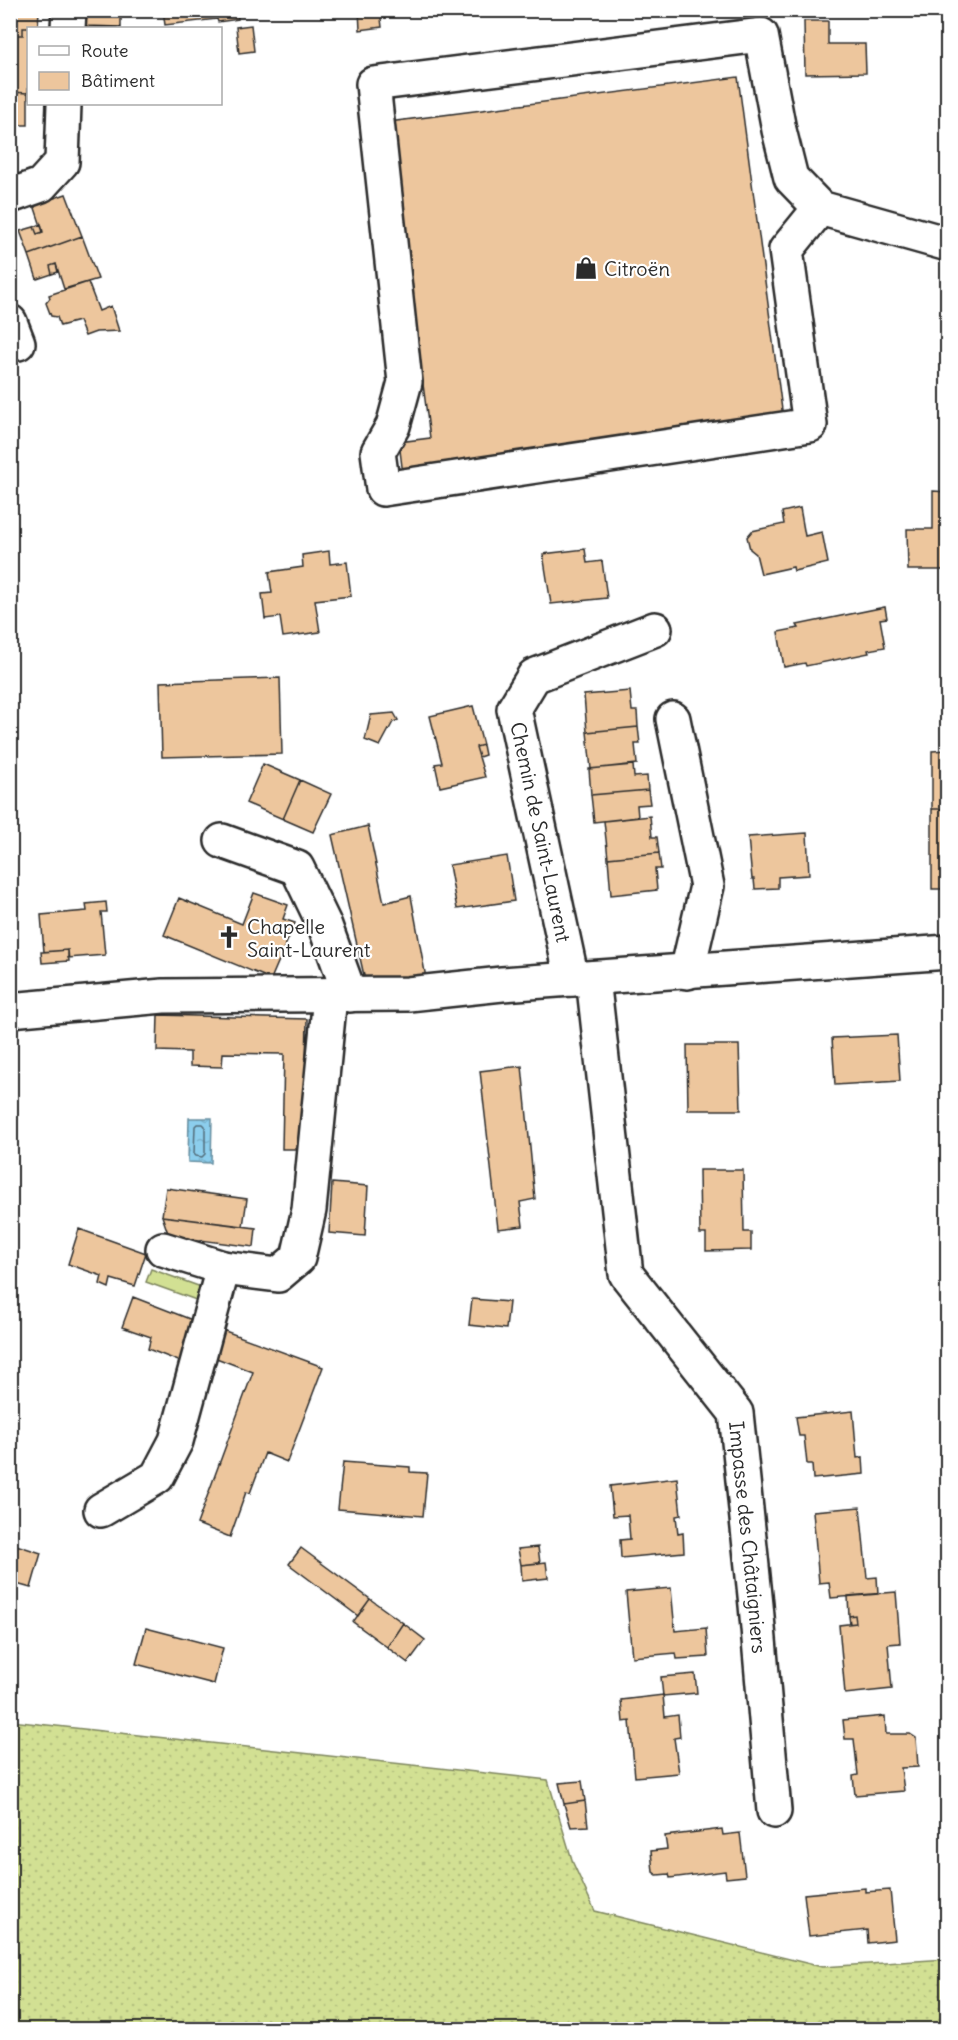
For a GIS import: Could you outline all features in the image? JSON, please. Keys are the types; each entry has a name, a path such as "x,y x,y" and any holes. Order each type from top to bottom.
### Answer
{"street":[{"path":"68,27 69,10"},
{"path":"820,208 786,250 810,425 383,489 378,452 393,426 405,382 373,84 761,34 779,130 791,178 820,208 948,244"},
{"path":"10,196 41,185 62,162 64,105"},
{"name":"Chemin de Saint-Laurent","path":"582,979 514,709 534,676 655,629"},
{"path":"673,719 707,886 687,972"},
{"path":"163,1249 223,1268 278,1275 298,1258 309,1210 340,995 325,926 297,868 222,841"},
{"path":"10,1010 163,996 408,994 948,952"},
{"name":"Impasse des Châtaigniers","path":"582,979 626,1274 736,1413 774,1811"},
{"path":"101,1510 158,1477 176,1442 223,1268"}],"green space":[{"path":"151,1269 204,1288 199,1301 146,1282"},
{"path":"11,1721 548,1780 573,1863 595,1911 822,1967 947,1959 947,2029 11,2029"}],"water":[{"path":"189,1118 212,1118 211,1163 188,1162"}],"building":[{"path":"10,10 17,10 13,18 10,17"},
{"path":"17,10 39,10 38,27 23,28 23,35 16,35 16,32 10,28 10,17 17,14"},
{"path":"87,10 121,10 121,27 86,26"},
{"path":"163,10 237,10 238,19 165,25"},
{"path":"359,10 380,10 382,27 360,30"},
{"path":"804,21 828,21 828,44 865,44 866,73 805,74"},
{"path":"251,25 254,51 239,53 236,27"},
{"path":"10,28 16,32 16,35 23,35 23,28 27,28 27,93 10,92"},
{"name":"Citroën","path":"738,77 784,425 403,475 399,442 430,438 389,122"},
{"path":"10,92 27,93 28,125 14,125 13,149 10,149"},
{"path":"66,194 82,236 29,255 20,231 34,227 37,234 43,232 34,205"},
{"path":"41,224 43,232 37,234 34,227"},
{"path":"82,236 98,279 64,289 56,264 50,266 52,274 37,279 29,255"},
{"path":"56,264 58,272 52,274 50,266"},
{"path":"88,282 99,311 111,306 119,331 96,332 85,336 79,321 60,326 57,317 51,316 46,303 50,298 49,295"},
{"path":"933,491 948,492 948,570 908,570 907,529 933,529"},
{"path":"800,508 805,536 822,532 828,563 794,571 793,567 761,574 756,554 750,549 747,537 752,531 784,524 782,512"},
{"path":"585,549 587,563 602,561 607,598 551,604 543,554"},
{"path":"329,551 330,564 347,562 351,596 315,600 320,632 283,637 280,617 265,619 262,594 272,593 269,572 303,567 302,555"},
{"path":"885,607 887,618 880,619 885,647 868,650 869,653 806,666 805,663 784,667 778,632 799,628 797,625"},
{"path":"280,678 282,754 162,757 160,682"},
{"path":"630,691 632,711 637,711 638,727 587,732 584,695"},
{"path":"473,706 483,745 476,747 485,777 440,787 435,764 442,763 430,716"},
{"path":"394,713 398,720 393,722 380,746 365,740 371,715"},
{"path":"638,727 640,744 635,744 637,764 591,769 587,732"},
{"path":"483,745 485,755 479,757 476,747"},
{"path":"948,750 948,809 932,809 932,751"},
{"path":"263,764 300,780 283,819 246,803"},
{"path":"633,765 634,777 647,776 648,790 591,795 589,769"},
{"path":"300,780 331,794 313,832 283,819"},
{"path":"648,790 650,804 637,805 638,817 594,822 591,795"},
{"path":"932,809 948,809 948,889 932,889"},
{"path":"650,816 652,837 657,837 659,853 608,858 604,821"},
{"path":"368,826 384,903 411,896 426,978 365,980 332,835"},
{"path":"807,833 809,875 778,877 778,888 755,889 748,837"},
{"path":"659,853 661,869 655,869 657,890 611,895 608,858"},
{"path":"507,856 514,901 457,909 449,865"},
{"name":"Chapelle Saint-Laurent","path":"254,893 288,905 283,919 295,923 271,979 164,935 179,898 242,924"},
{"path":"106,902 107,912 101,912 105,955 68,958 68,950 44,952 41,915 87,911 86,904"},
{"path":"68,950 69,961 42,963 41,952"},
{"path":"158,1015 307,1019 304,1149 282,1149 284,1054 223,1053 222,1067 190,1066 190,1052 157,1051"},
{"path":"897,1035 900,1081 835,1085 832,1038"},
{"path":"687,1045 739,1045 741,1110 688,1110"},
{"path":"522,1066 535,1199 520,1202 523,1226 498,1229 480,1071"},
{"path":"699,1170 743,1170 744,1232 751,1232 751,1250 706,1251 706,1234 700,1234"},
{"path":"332,1183 368,1186 365,1236 329,1233"},
{"path":"166,1188 247,1199 243,1226 162,1216"},
{"path":"162,1216 256,1228 254,1247 169,1236"},
{"path":"79,1229 146,1253 135,1286 111,1279 109,1288 100,1284 102,1276 68,1264"},
{"path":"133,1297 200,1323 186,1364 148,1349 151,1337 122,1327"},
{"path":"472,1299 509,1302 506,1329 469,1325"},
{"path":"217,1328 323,1367 287,1462 265,1453 250,1493 246,1492 230,1537 197,1524 253,1372 211,1356"},
{"path":"853,1411 857,1458 863,1457 864,1474 813,1479 812,1464 807,1464 804,1436 799,1436 796,1417"},
{"path":"343,1462 410,1467 410,1472 427,1473 423,1516 338,1509"},
{"path":"677,1478 681,1515 676,1516 678,1534 683,1533 684,1552 621,1558 620,1540 630,1539 628,1515 613,1516 610,1486"},
{"path":"860,1507 867,1578 877,1577 878,1594 831,1598 829,1582 819,1583 813,1511"},
{"path":"10,1543 41,1553 31,1588 10,1584"},
{"path":"538,1547 540,1563 521,1565 518,1549"},
{"path":"301,1548 370,1599 358,1616 289,1564"},
{"path":"546,1562 548,1578 522,1581 521,1565"},
{"path":"671,1588 675,1631 706,1628 708,1657 677,1659 676,1653 632,1657 626,1592"},
{"path":"896,1592 900,1643 888,1644 892,1689 845,1694 839,1625 856,1623 855,1615 849,1616 848,1596"},
{"path":"370,1599 403,1623 387,1647 353,1622"},
{"path":"855,1615 856,1623 850,1624 849,1616"},
{"path":"403,1623 425,1640 408,1663 387,1647"},
{"path":"146,1628 223,1648 214,1684 136,1664"},
{"path":"695,1674 697,1693 663,1696 661,1677"},
{"path":"663,1695 665,1717 678,1715 680,1737 674,1738 679,1773 635,1777 630,1721 623,1722 621,1700"},
{"path":"885,1716 886,1734 910,1734 916,1738 918,1767 901,1768 904,1791 855,1795 853,1776 858,1775 854,1739 845,1739 843,1720"},
{"path":"582,1781 585,1801 564,1804 559,1783"},
{"path":"585,1801 588,1826 571,1827 564,1804"},
{"path":"722,1829 723,1835 740,1833 745,1876 726,1878 725,1871 670,1878 669,1874 657,1875 653,1872 651,1851 667,1849 665,1836"},
{"path":"865,1888 865,1892 890,1890 895,1940 868,1943 867,1930 809,1936 804,1894"}],"place":[{"name":"Citroën","path":"586,268"},
{"name":"Chapelle Saint-Laurent","path":"229,937"}]}
